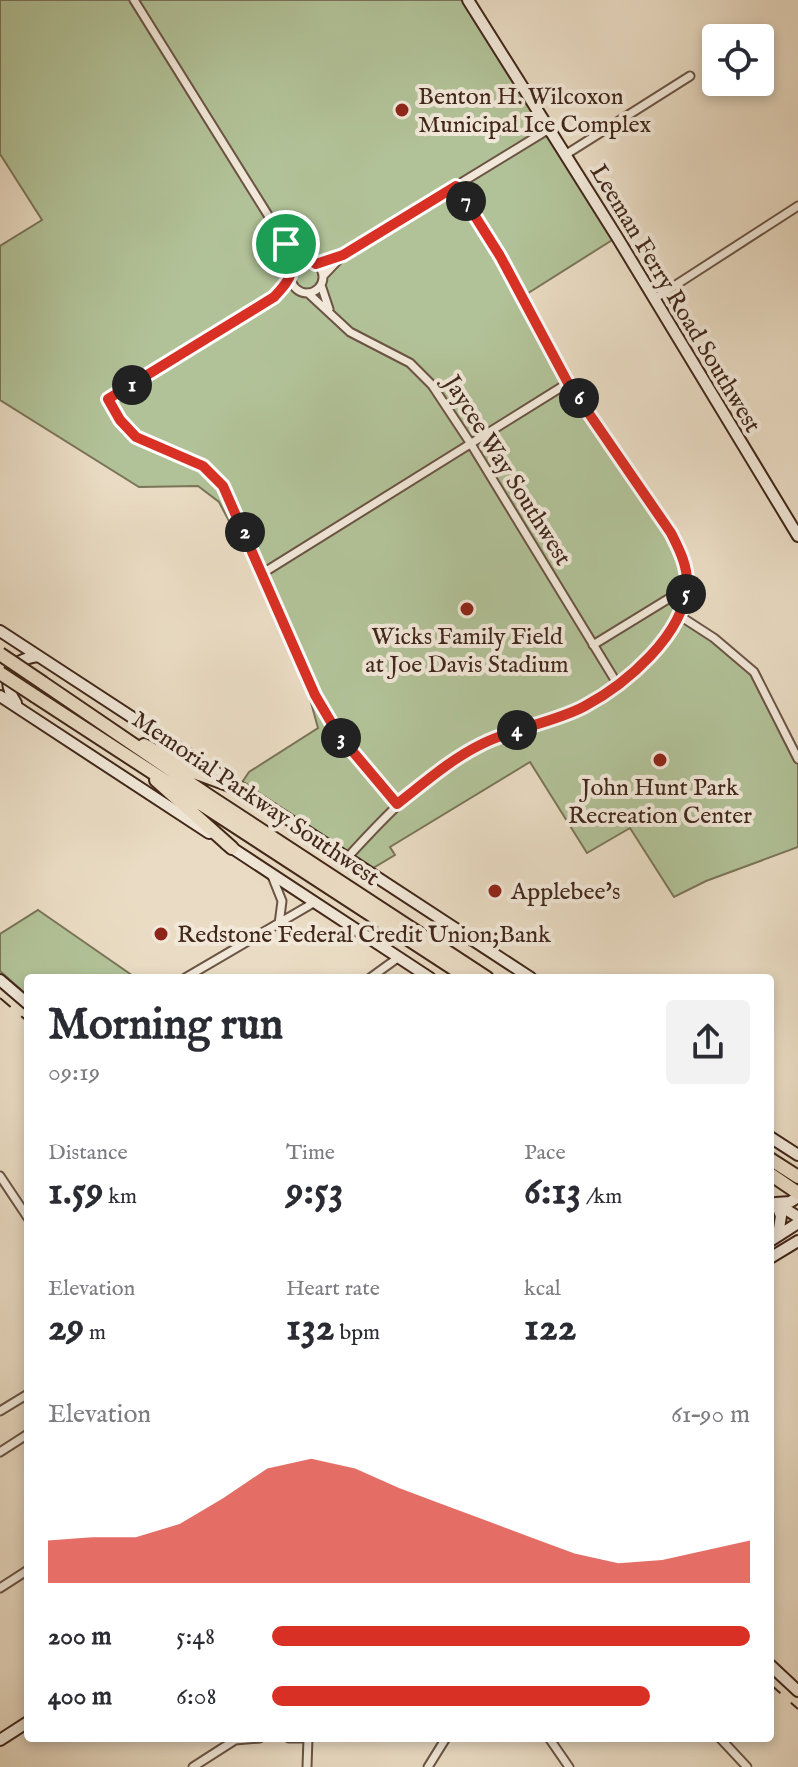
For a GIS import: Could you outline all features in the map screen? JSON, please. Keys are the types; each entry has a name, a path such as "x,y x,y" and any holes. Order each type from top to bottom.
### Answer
{"highway":[{"name":"Memorial Parkway Southwest","path":"0,654 196,788 481,974"},
{"name":"Memorial Parkway Southwest","path":"0,673 462,974"},
{"path":"122,735 189,770 243,790"},
{"path":"143,766 161,787 232,848"},
{"path":"774,1162 798,1177"},
{"path":"774,1177 798,1195"}],"main road":[{"name":"Leeman Ferry Road Southwest","path":"468,0 798,536"},
{"path":"0,631 525,974"},
{"path":"20,709 8,691 8,675 20,660 38,656"},
{"path":"0,696 424,974"},
{"path":"0,980 24,1001"},
{"path":"774,1140 798,1155"},
{"path":"774,1201 790,1202 798,1195"},
{"path":"774,1202 798,1220 774,1238"},
{"path":"774,1203 781,1216 774,1238"},
{"path":"774,1256 798,1241"},
{"path":"774,1669 798,1691"},
{"path":"0,1740 24,1725"}],"street":[{"path":"134,0 286,244 297,290"},
{"path":"565,155 690,76"},
{"path":"397,804 338,734 315,695 223,486 203,466 136,437 120,420 108,399 274,297 297,290 308,293 321,285 323,276 343,255 549,129"},
{"path":"347,858 397,804 481,744 583,708 618,685 644,663 680,616 685,597 687,582 683,557 671,533 568,383 500,256 456,186"},
{"path":"654,299 798,206"},
{"path":"286,244 313,263 323,276"},
{"path":"274,297 301,262 313,263 343,255"},
{"name":"Jaycee Way Southwest","path":"321,285 330,311"},
{"name":"Jaycee Way Southwest","path":"308,293 350,332 410,363 432,385 618,685"},
{"path":"263,573 568,383"},
{"path":"593,645 668,599 685,597"},
{"path":"680,616 714,638 754,672 798,759"},
{"path":"271,874 282,901 279,924"},
{"path":"192,974 315,902"},
{"path":"376,974 399,957"},
{"path":"1,1179 24,1212"},
{"path":"0,1411 24,1396"},
{"path":"0,1452 24,1437"},
{"path":"0,1588 24,1573"},
{"path":"193,1767 232,1742"},
{"path":"307,1767 308,1742"},
{"path":"428,1767 444,1742"},
{"path":"552,1742 569,1767"},
{"path":"724,1742 747,1767"}],"green space":[{"path":"0,0 469,0 617,237 522,297 568,383 671,533 687,582 681,616 754,672 798,759 798,847 706,881 674,897 630,828 587,853 530,762 390,847 395,855 368,871 239,787 249,772 318,728 310,699 251,563 219,502 198,486 139,487 0,400 0,246 42,220 0,154"},
{"path":"38,910 130,974 24,974 24,992 0,971 0,934"}],"railway":[{"path":"0,998 24,1019"},
{"path":"774,1688 798,1709"}],"place":[{"name":"Benton H. Wilcoxon Municipal Ice Complex","path":"402,110"},
{"name":"Wicks Family Field at Joe Davis Stadium","path":"467,609"},
{"name":"John Hunt Park Recreation Center","path":"660,760"},
{"name":"Applebee's","path":"495,891"},
{"name":"Redstone Federal Credit Union;Bank","path":"161,934"}],"route":[{"path":"456,186 500,256 568,383 671,533 683,557 687,582 680,616 644,663 583,708 481,744 397,804 338,734 315,695 223,486 203,466 136,437 120,420 108,399 274,297 288,283 293,270 286,244 316,264 343,255 456,186"}]}
